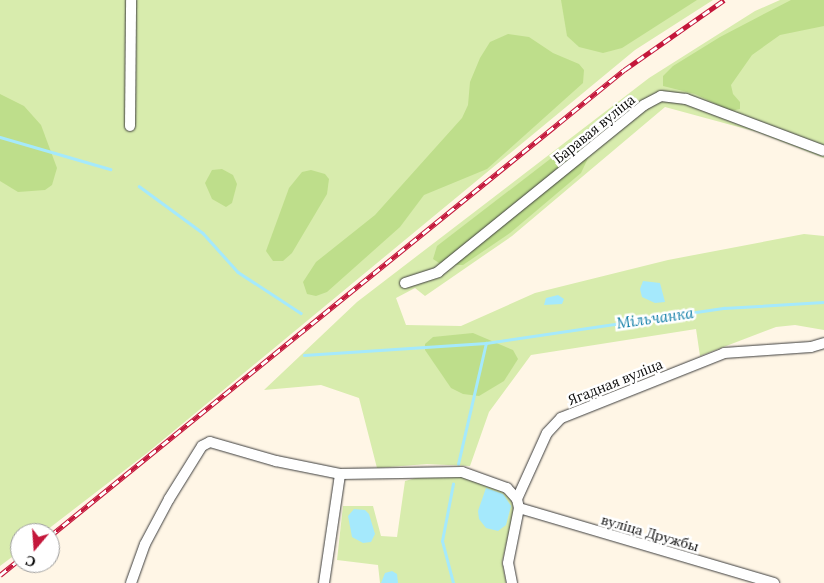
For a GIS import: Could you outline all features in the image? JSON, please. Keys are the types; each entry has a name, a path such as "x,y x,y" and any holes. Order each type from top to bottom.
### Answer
{"street":[{"path":"130,0 130,126"},
{"name":"Баравая вуліца","path":"406,284 438,272 644,105 661,96 686,99 824,151"},
{"name":"Ягадная вуліца","path":"512,583 508,554 518,504 547,433 562,418 724,353 811,347 824,343"},
{"name":"вуліца Дружбы","path":"130,583 145,544 169,499 202,446 210,442 340,474 462,472 507,488 518,504 774,583"},
{"path":"324,583 340,474"}],"green space":[{"path":"0,0 713,0 635,50 147,453 56,523 10,523 10,558 0,566"},
{"path":"561,0 697,0 622,48 603,53 579,47 567,36"},
{"path":"780,0 824,0 824,158 757,132 665,107 512,236 425,296 415,288 396,298 406,325 461,326 535,293 668,260 804,234 824,236 824,330 795,325 776,327 700,356 696,329 531,355 489,412 470,466 427,464 377,468 359,398 321,385 264,390 357,302 649,78 755,11"},
{"path":"791,0 824,0 824,26 780,35 752,55 731,85 733,94 740,102 740,109 731,111 695,94 663,86 663,76 673,66 720,37"},
{"path":"508,34 529,37 553,53 579,64 584,70 583,83 487,169 424,195 400,227 327,292 316,296 307,294 303,282 316,262 375,215 462,118 468,105 470,82 480,58 490,42"},
{"path":"0,94 24,106 41,125 57,168 52,185 45,190 18,192 0,181"},
{"path":"579,142 588,147 590,154 581,173 510,233 463,265 442,265 433,259 437,246 567,146"},
{"path":"222,169 233,175 237,184 232,203 226,207 212,199 205,183 212,170"},
{"path":"311,170 325,174 329,179 327,194 292,253 283,261 273,261 266,251 289,188 302,172"},
{"path":"473,333 513,350 518,359 504,381 479,396 463,394 451,388 425,350 425,344 433,337"},
{"path":"458,475 500,490 511,499 514,510 502,562 506,583 380,583 378,565 337,560 343,506 373,506 381,536 397,537 405,481 423,476"}],"water":[{"path":"643,281 660,283 665,302 655,303 642,297 640,289"},
{"path":"558,295 564,299 562,304 544,305 546,298"},
{"path":"486,488 503,494 511,506 506,525 498,531 486,528 479,519 478,511"},
{"path":"354,509 365,510 369,514 375,534 371,542 363,543 352,537 348,516"},
{"path":"392,571 397,574 398,583 381,583 385,573"}],"waterway":[{"path":"0,137 110,169"},
{"path":"139,186 203,233 238,272 301,313"},
{"name":"Мільчанка","path":"304,355 486,343 724,308 824,302"},
{"path":"458,464 486,343"},
{"path":"453,484 442,541 453,583"}],"railway":[{"path":"60,528 624,70 724,0"},
{"path":"0,575 10,567"}]}
